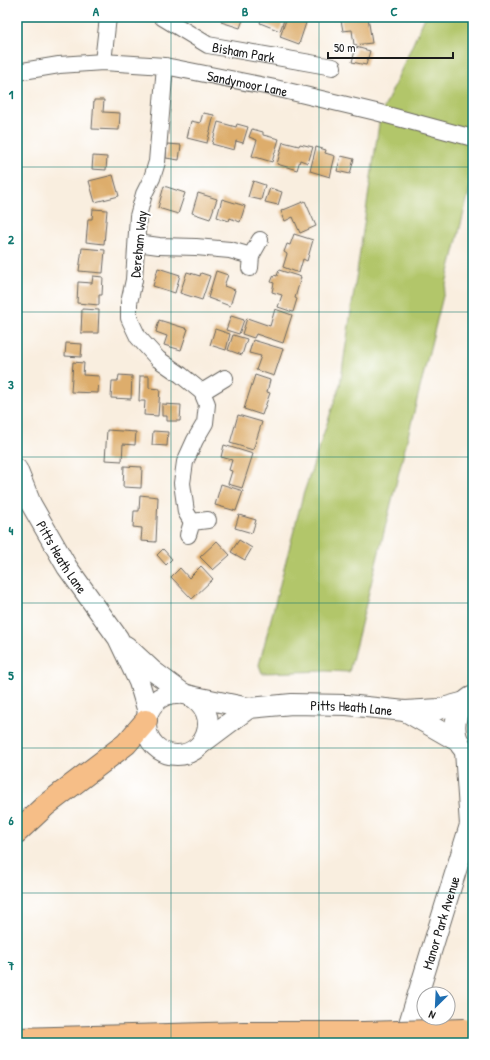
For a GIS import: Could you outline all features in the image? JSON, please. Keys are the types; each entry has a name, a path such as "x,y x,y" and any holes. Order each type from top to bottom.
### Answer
{"main road":[{"path":"17,832 46,805 126,744 147,717"},
{"path":"17,1039 244,1033 364,1033 469,1030"}],"street":[{"path":"103,62 108,17"},
{"name":"Bisham Park","path":"162,17 208,45 333,67"},
{"name":"Sandymoor Lane","path":"17,72 59,65 103,62 164,66 283,90 376,112 473,138"},
{"name":"Dereham Way","path":"164,66 157,162 152,178 144,194 138,216 134,280 129,304 129,318 138,337 158,359 202,392"},
{"path":"137,243 159,246 230,250 251,262 260,240"},
{"path":"208,520 190,529 182,483 185,462 205,423 208,404 202,392 225,378"},
{"name":"Pitts Heath Lane","path":"17,469 31,504 67,567 118,638 139,682 147,717"},
{"name":"Pitts Heath Lane","path":"118,638 153,671 187,695 249,708 292,704 339,705 405,711 439,709 470,696"},
{"path":"201,744 206,736 208,727 204,709 198,702 187,695 175,693 166,695 152,705 147,717 146,731 150,740 156,748 165,753 175,755 185,754 194,750 249,708"},
{"name":"Manor Park Avenue","path":"403,1043 471,822 466,750 455,732 455,721 458,711 470,696"},
{"name":"Pitts Heath Lane","path":"405,711 466,750"}],"green space":[{"path":"425,17 473,17 473,176 349,672 326,671 262,673 259,665 303,495 340,385 380,117"}],"building":[{"path":"223,17 244,17 240,28 221,22"},
{"path":"262,17 285,17 280,31 260,23"},
{"path":"287,17 306,23 299,44 280,37"},
{"path":"368,17 372,43 354,45 352,30 343,31 341,20"},
{"path":"356,47 370,51 366,65 352,62"},
{"path":"94,100 104,100 103,112 120,113 119,130 92,129"},
{"path":"203,113 214,115 207,143 187,138 191,121 200,123"},
{"path":"218,122 236,127 237,124 248,127 243,143 236,141 234,150 212,144"},
{"path":"252,129 263,132 263,135 279,139 272,162 252,156 257,140 249,137"},
{"path":"283,142 299,146 300,144 313,147 308,163 300,160 297,170 277,164"},
{"path":"167,144 181,145 179,160 166,158"},
{"path":"316,147 326,150 325,153 335,156 330,177 310,171"},
{"path":"93,156 107,157 106,170 92,169"},
{"path":"341,156 354,159 350,174 337,171"},
{"path":"113,175 119,196 95,202 89,181"},
{"path":"253,181 265,185 261,200 248,197"},
{"path":"164,186 185,193 178,214 158,208"},
{"path":"270,188 282,192 278,205 265,202"},
{"path":"198,193 217,199 210,219 192,213"},
{"path":"222,199 245,206 240,222 230,218 229,221 217,217"},
{"path":"305,201 316,226 300,233 293,217 285,221 281,211"},
{"path":"93,209 107,210 104,244 86,242 88,219 92,219"},
{"path":"294,234 313,240 307,261 303,259 299,273 283,267 287,254 284,252 287,244 290,245"},
{"path":"82,248 105,250 103,273 79,271"},
{"path":"158,268 180,275 175,293 153,286"},
{"path":"279,270 301,277 293,312 278,307 282,295 272,292 274,283 271,282 274,275 277,276"},
{"path":"216,271 228,275 224,286 235,290 230,306 208,298"},
{"path":"187,272 200,276 201,273 210,276 202,300 180,293"},
{"path":"93,276 103,277 102,295 99,295 99,305 77,303 78,282 92,283"},
{"path":"82,309 99,310 98,333 81,333"},
{"path":"275,309 292,315 283,343 256,334 254,338 242,334 247,318 270,326"},
{"path":"231,316 244,320 239,334 226,330"},
{"path":"159,320 188,329 181,350 164,345 167,336 156,332"},
{"path":"215,329 230,334 226,350 210,345"},
{"path":"233,335 247,339 242,355 228,350"},
{"path":"253,340 283,349 274,376 256,370 261,356 249,353"},
{"path":"66,343 82,344 81,357 65,356"},
{"path":"73,362 84,363 83,375 99,376 98,393 71,392"},
{"path":"119,375 132,376 131,399 111,398 112,381 118,381"},
{"path":"255,375 270,380 267,392 270,393 262,415 244,409"},
{"path":"140,376 149,376 149,388 160,389 158,416 144,415 145,401 139,401"},
{"path":"162,404 181,405 180,421 167,421 167,416 162,416"},
{"path":"238,415 262,422 253,450 230,443"},
{"path":"107,430 136,432 135,445 123,444 122,461 105,460"},
{"path":"153,431 168,432 167,446 152,445"},
{"path":"224,445 253,454 242,488 228,484 232,471 229,470 232,460 221,457"},
{"path":"124,466 142,467 141,488 123,487"},
{"path":"221,484 243,491 236,511 215,505"},
{"path":"140,495 158,497 156,542 141,541 142,528 133,527 134,511 139,511"},
{"path":"239,515 256,520 252,533 235,528"},
{"path":"239,540 252,548 245,560 231,552"},
{"path":"217,541 230,555 213,570 200,557"},
{"path":"163,549 172,559 166,565 157,555"},
{"path":"201,566 213,579 192,599 171,577 180,568 189,578"}]}
